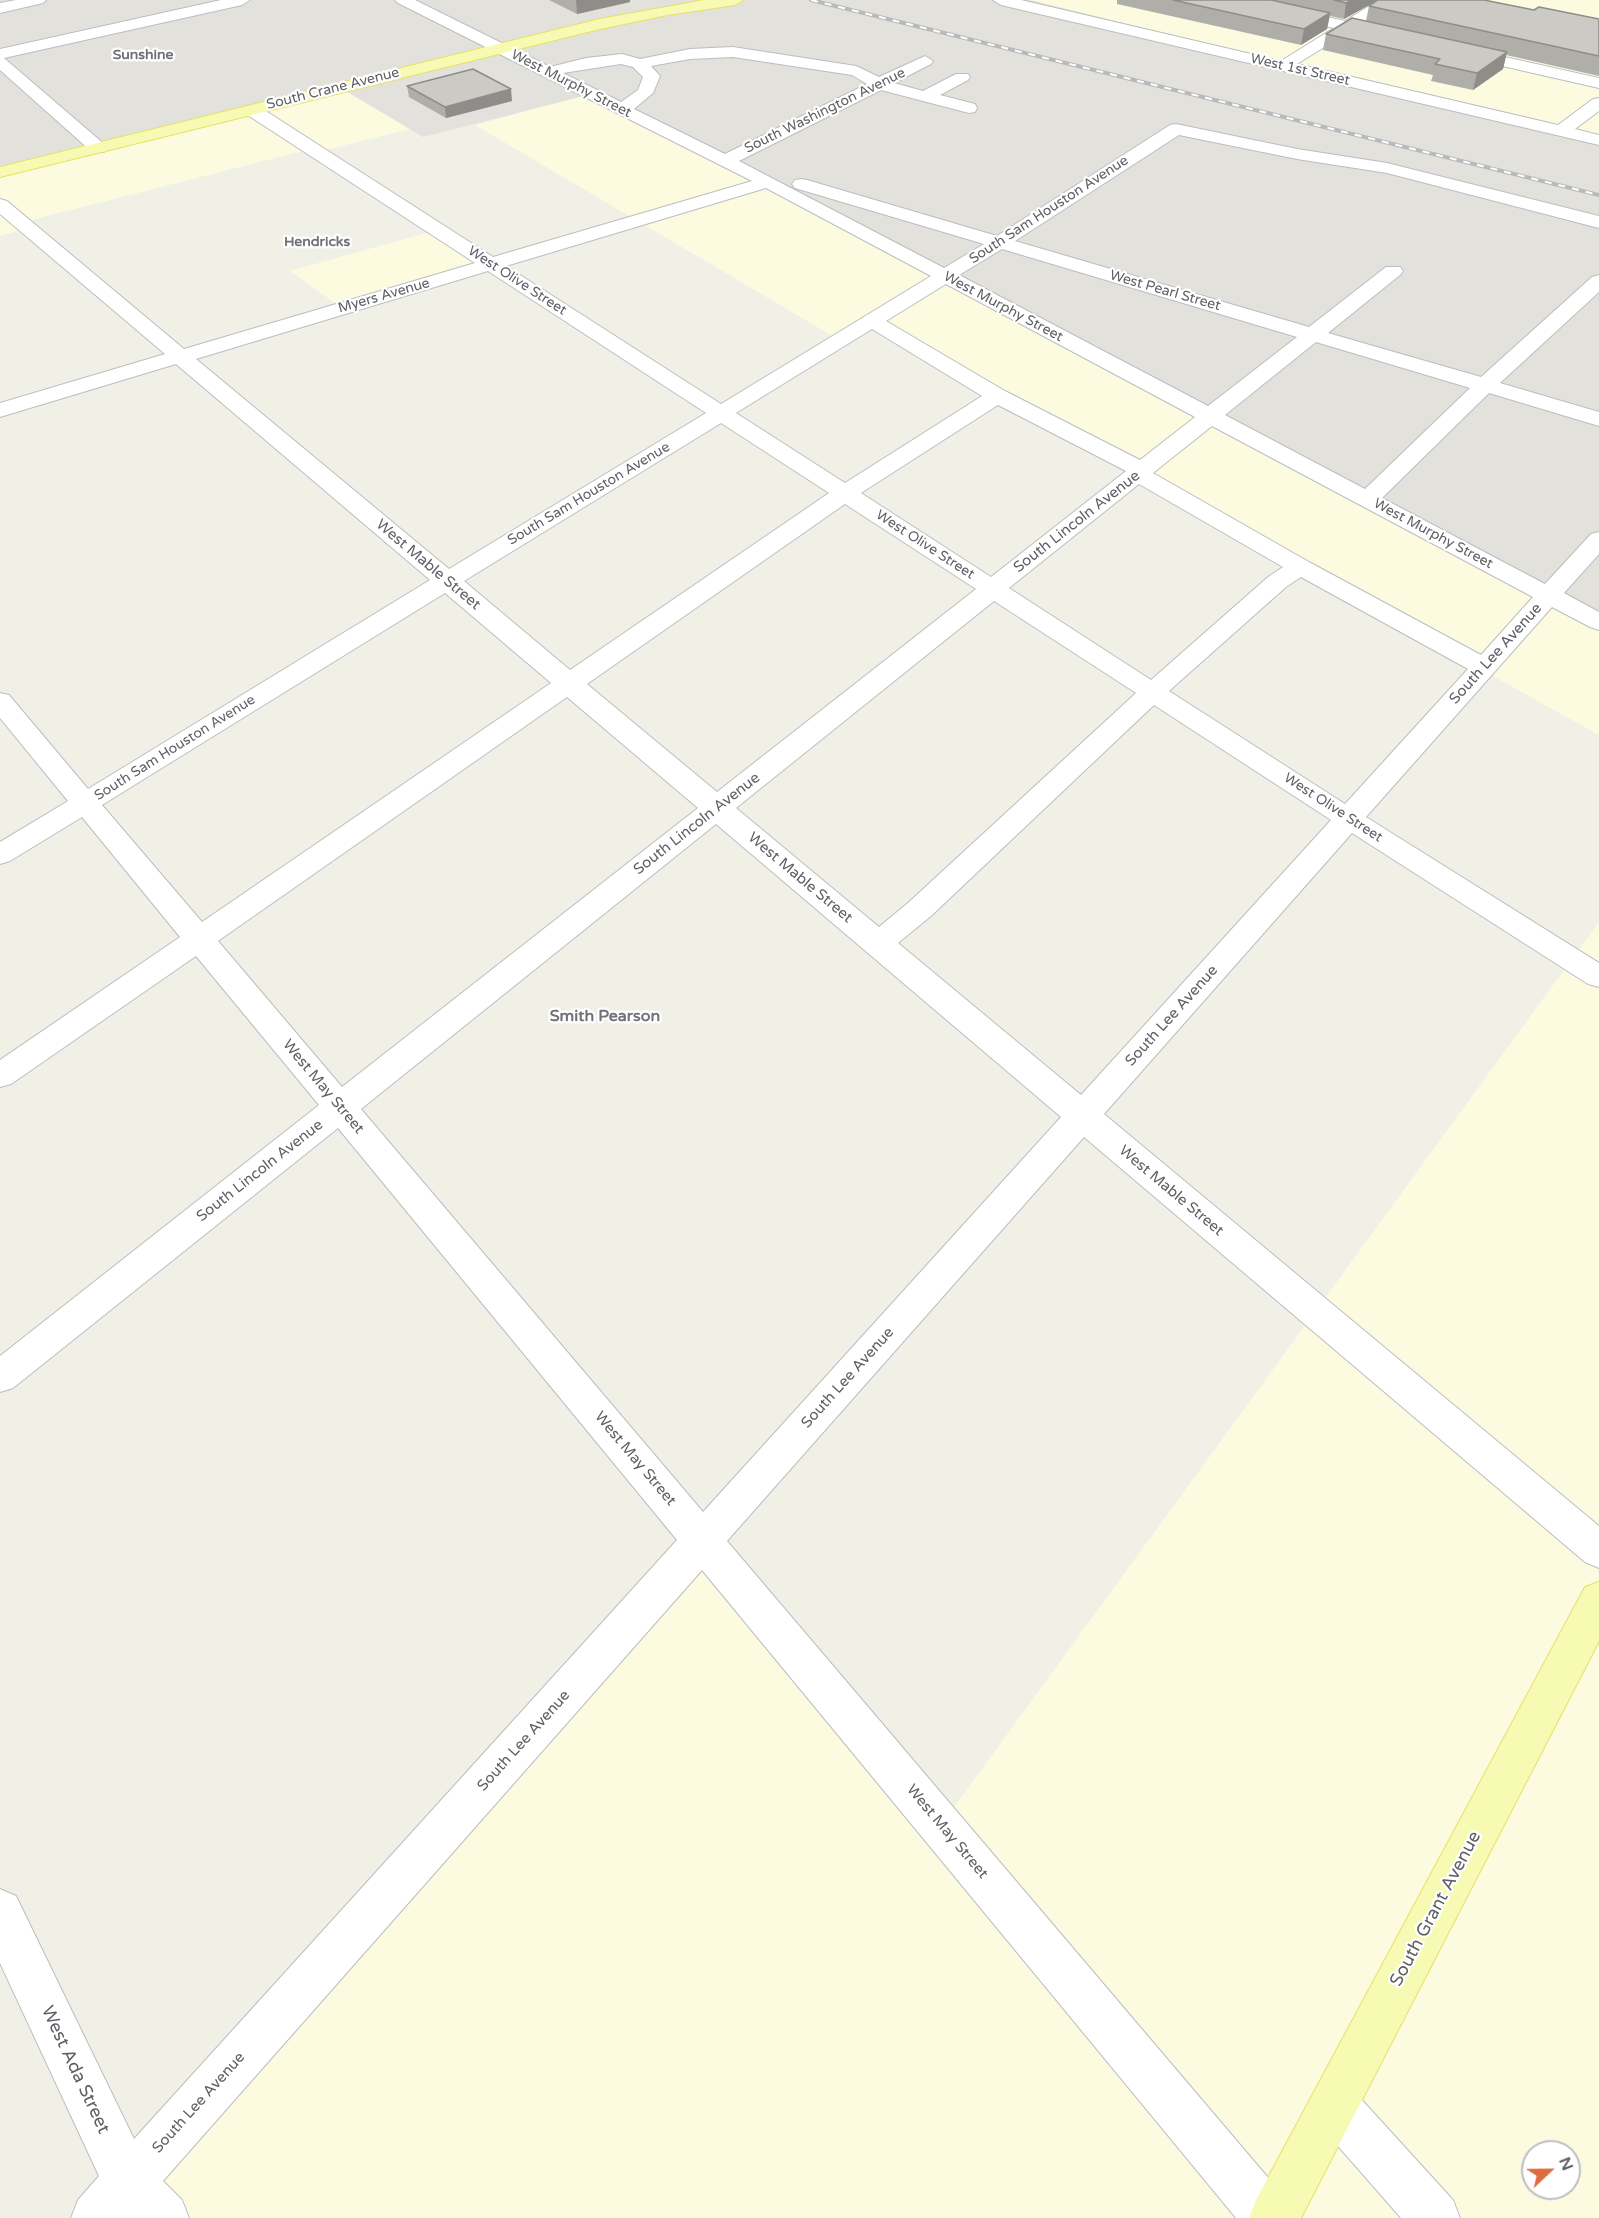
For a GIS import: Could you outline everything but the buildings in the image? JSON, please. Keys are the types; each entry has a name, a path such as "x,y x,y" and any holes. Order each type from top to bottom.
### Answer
{"main road":[{"name":"South Crane Avenue","path":"667,10 678,3 697,0"},
{"name":"South Crane Avenue","path":"0,172 499,48 667,10 735,0"},
{"name":"South Grant Avenue","path":"1271,2218 1334,2105 1599,1600"}],"street":[{"path":"2,5 38,0"},
{"path":"0,54 242,0"},
{"name":"West Murphy Street","path":"403,0 768,182 1599,622"},
{"name":"West 1st Street","path":"1001,0 1030,3 1283,66 1599,140"},
{"path":"1227,0 1405,39"},
{"path":"1283,66 1389,0"},
{"path":"127,7 147,20"},
{"path":"1439,47 1599,83"},
{"path":"639,64 690,54 733,52 856,72 879,84 969,108"},
{"path":"548,72 586,63 622,59 639,64 652,76 645,93 622,109"},
{"name":"South Washington Avenue","path":"727,162 925,61"},
{"path":"0,62 98,148"},
{"path":"926,96 962,77"},
{"path":"1561,131 1599,103"},
{"name":"West Olive Street","path":"252,110 1348,819 1599,977"},
{"name":"South Sam Houston Avenue","path":"0,855 945,276 1176,129 1387,168 1599,222"},
{"name":"West Pearl Street","path":"727,162 1599,418"},
{"name":"Myers Avenue","path":"0,410 768,182"},
{"name":"West Mable Street","path":"0,205 1599,1550"},
{"name":"South Lincoln Avenue","path":"0,1377 1393,271"},
{"path":"1367,499 1485,385 1599,281"},
{"path":"872,321 997,396 1140,472 1300,567 1484,667"},
{"path":"0,1076 845,494 997,396"},
{"name":"South Lee Avenue","path":"96,2218 1599,539"},
{"path":"878,943 920,909 1153,692 1277,582 1300,567"},
{"name":"West May Street","path":"0,701 1271,2218"},
{"name":"West Ada Street","path":"0,1912 128,2182 164,2218"},
{"path":"1334,2105 1435,2218"}],"shaded area":[{"path":"0,0 1030,0 1599,141 1599,622 591,94 423,137 343,89 0,173"},
{"path":"1030,0 1599,0 1599,141"},
{"path":"341,89 410,129 317,152 311,149 23,222 28,228 0,236 0,173"},
{"path":"591,94 1599,622 1599,735 1299,568 872,321 841,341 475,125"},
{"path":"437,230 490,264 342,308 290,271"},
{"path":"1599,922 1599,2218 97,2218 703,1540 941,1825"}],"railway":[{"path":"811,0 1599,195"}],"district":[{"name":"Sunshine","path":"143,55"},
{"name":"Hendricks","path":"317,242"},
{"name":"Smith Pearson","path":"605,1017"}]}
